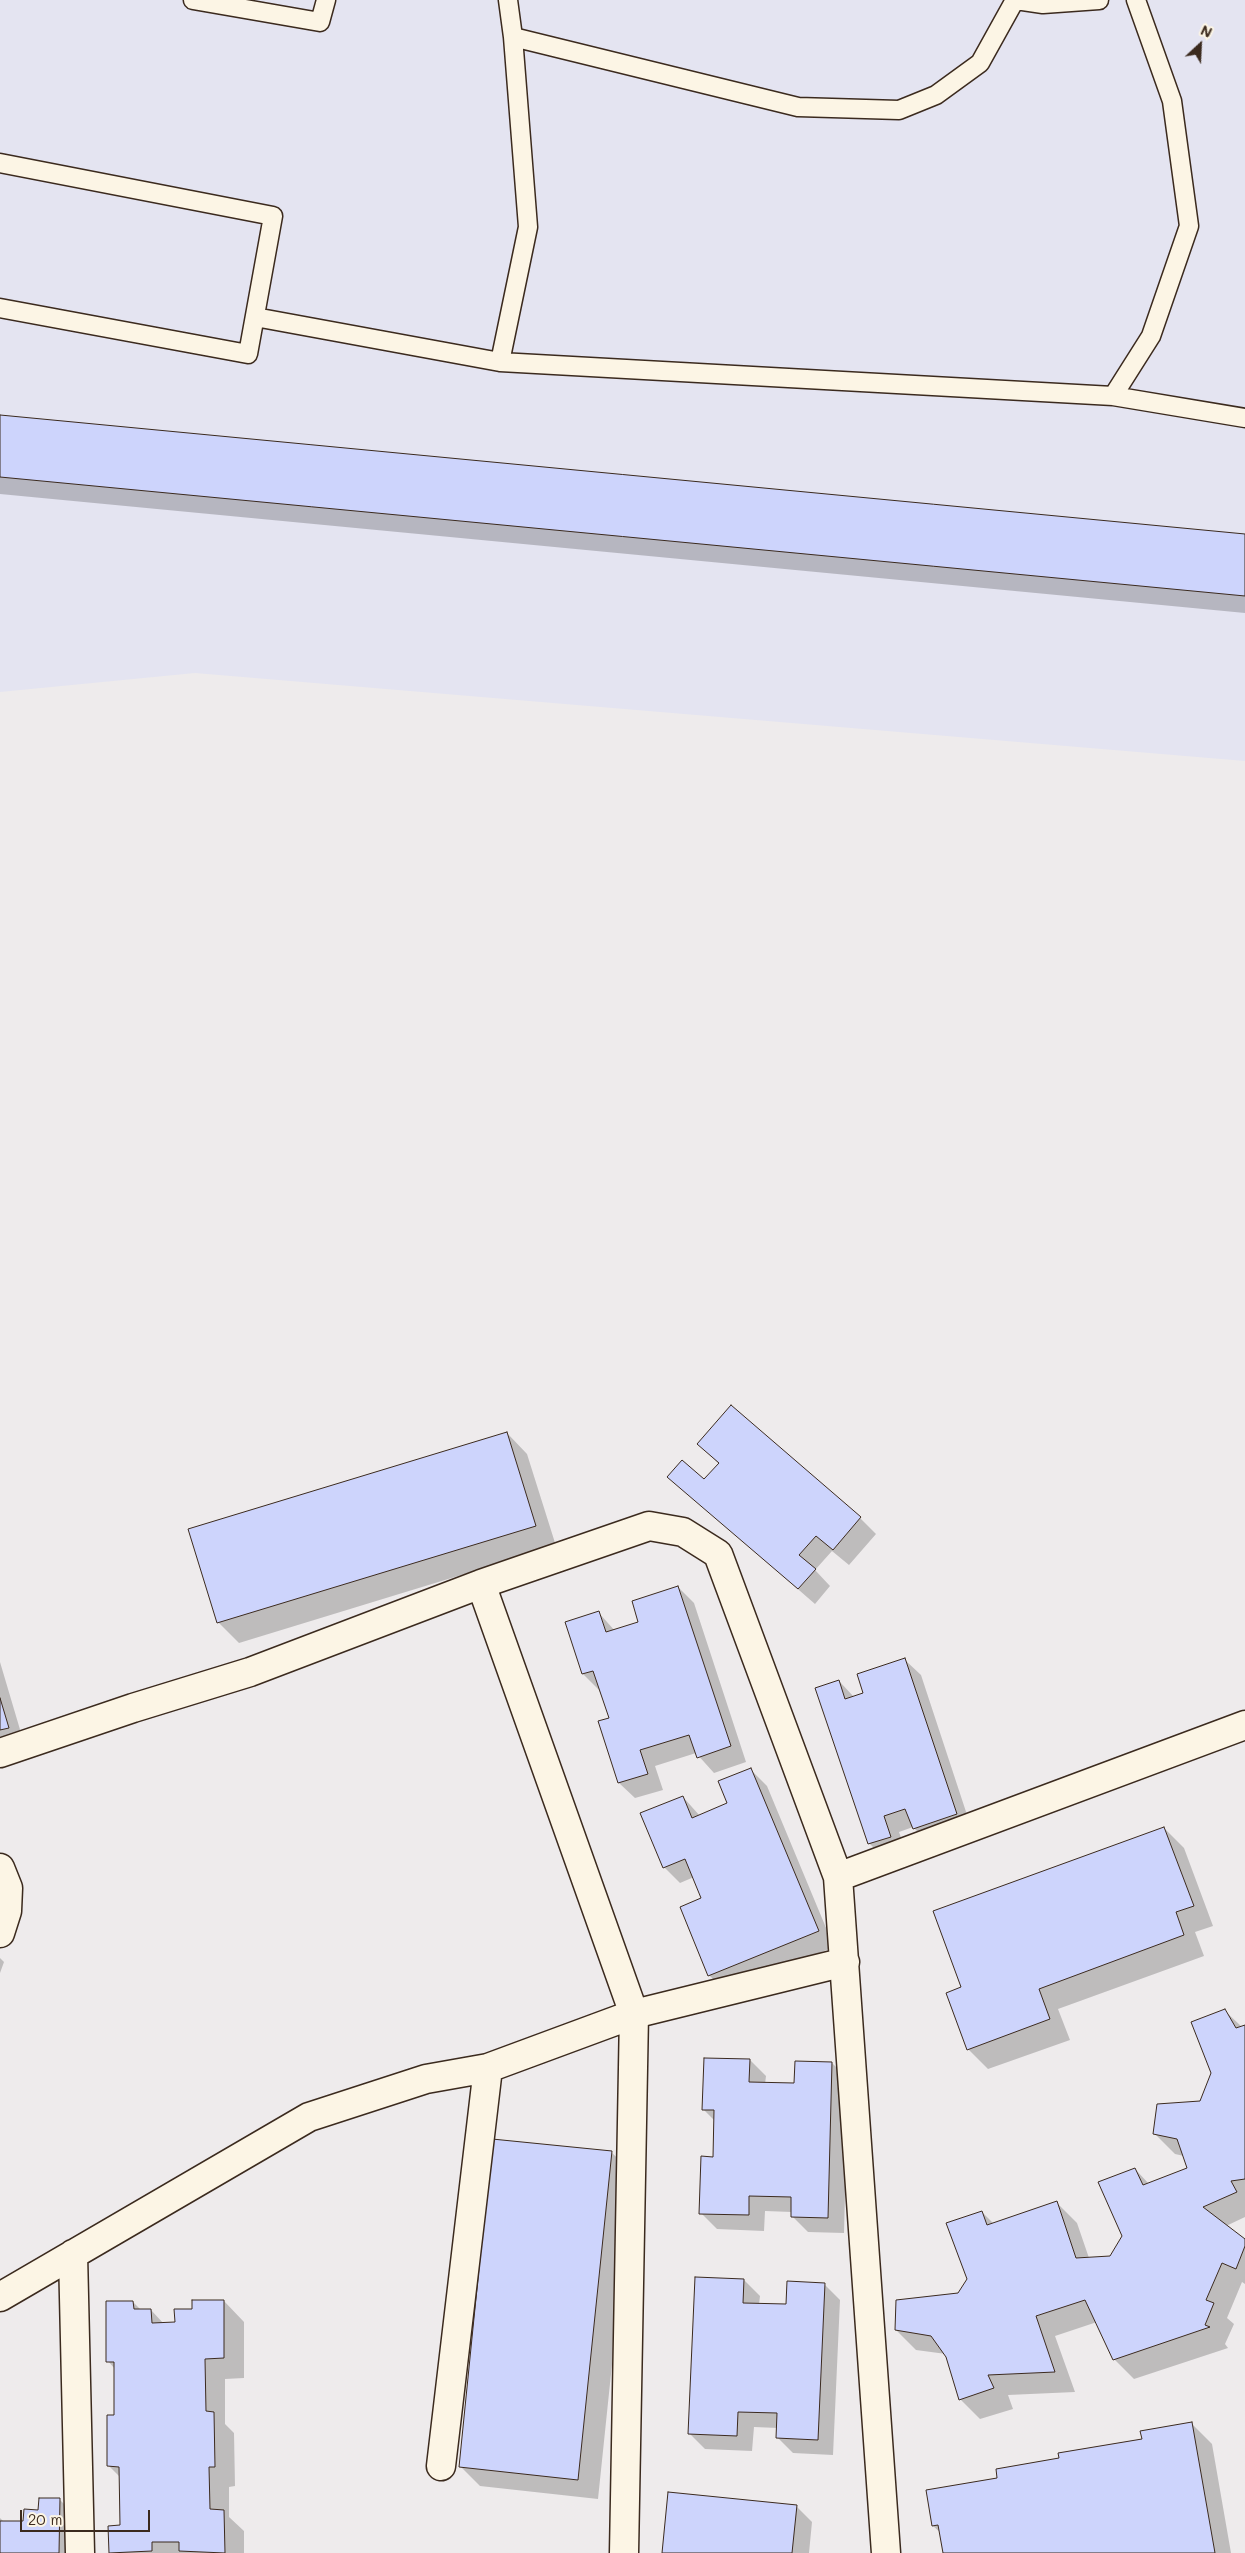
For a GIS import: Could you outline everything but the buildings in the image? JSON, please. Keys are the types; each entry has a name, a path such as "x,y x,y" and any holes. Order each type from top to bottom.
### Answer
{"street":[{"path":"0,1753 133,1708 250,1672 481,1584 649,1526 684,1532 718,1554 838,1877 887,2552"},
{"path":"481,1584 634,2014 624,2553"},
{"path":"838,1877 1245,1725"},
{"path":"0,1868 8,1888 7,1912 0,1933"},
{"path":"0,2297 309,2117 426,2079 488,2068 634,2014 844,1962"},
{"path":"441,2466 488,2068"},
{"path":"73,2254 80,2553"}],"lane":[{"path":"193,0 320,22 326,0"},
{"path":"500,362 528,227 513,37 508,0"},
{"path":"513,37 798,108 899,110 936,95 980,63 1015,0 1043,4 1098,0"},
{"path":"1113,396 1151,336 1189,226 1172,101 1136,0"},
{"path":"0,163 273,216 248,354 0,308"},
{"path":"255,317 500,362 1113,396 1245,418"}],"shaded area":[{"path":"0,0 1245,0 1245,761 195,673 0,692"}]}
